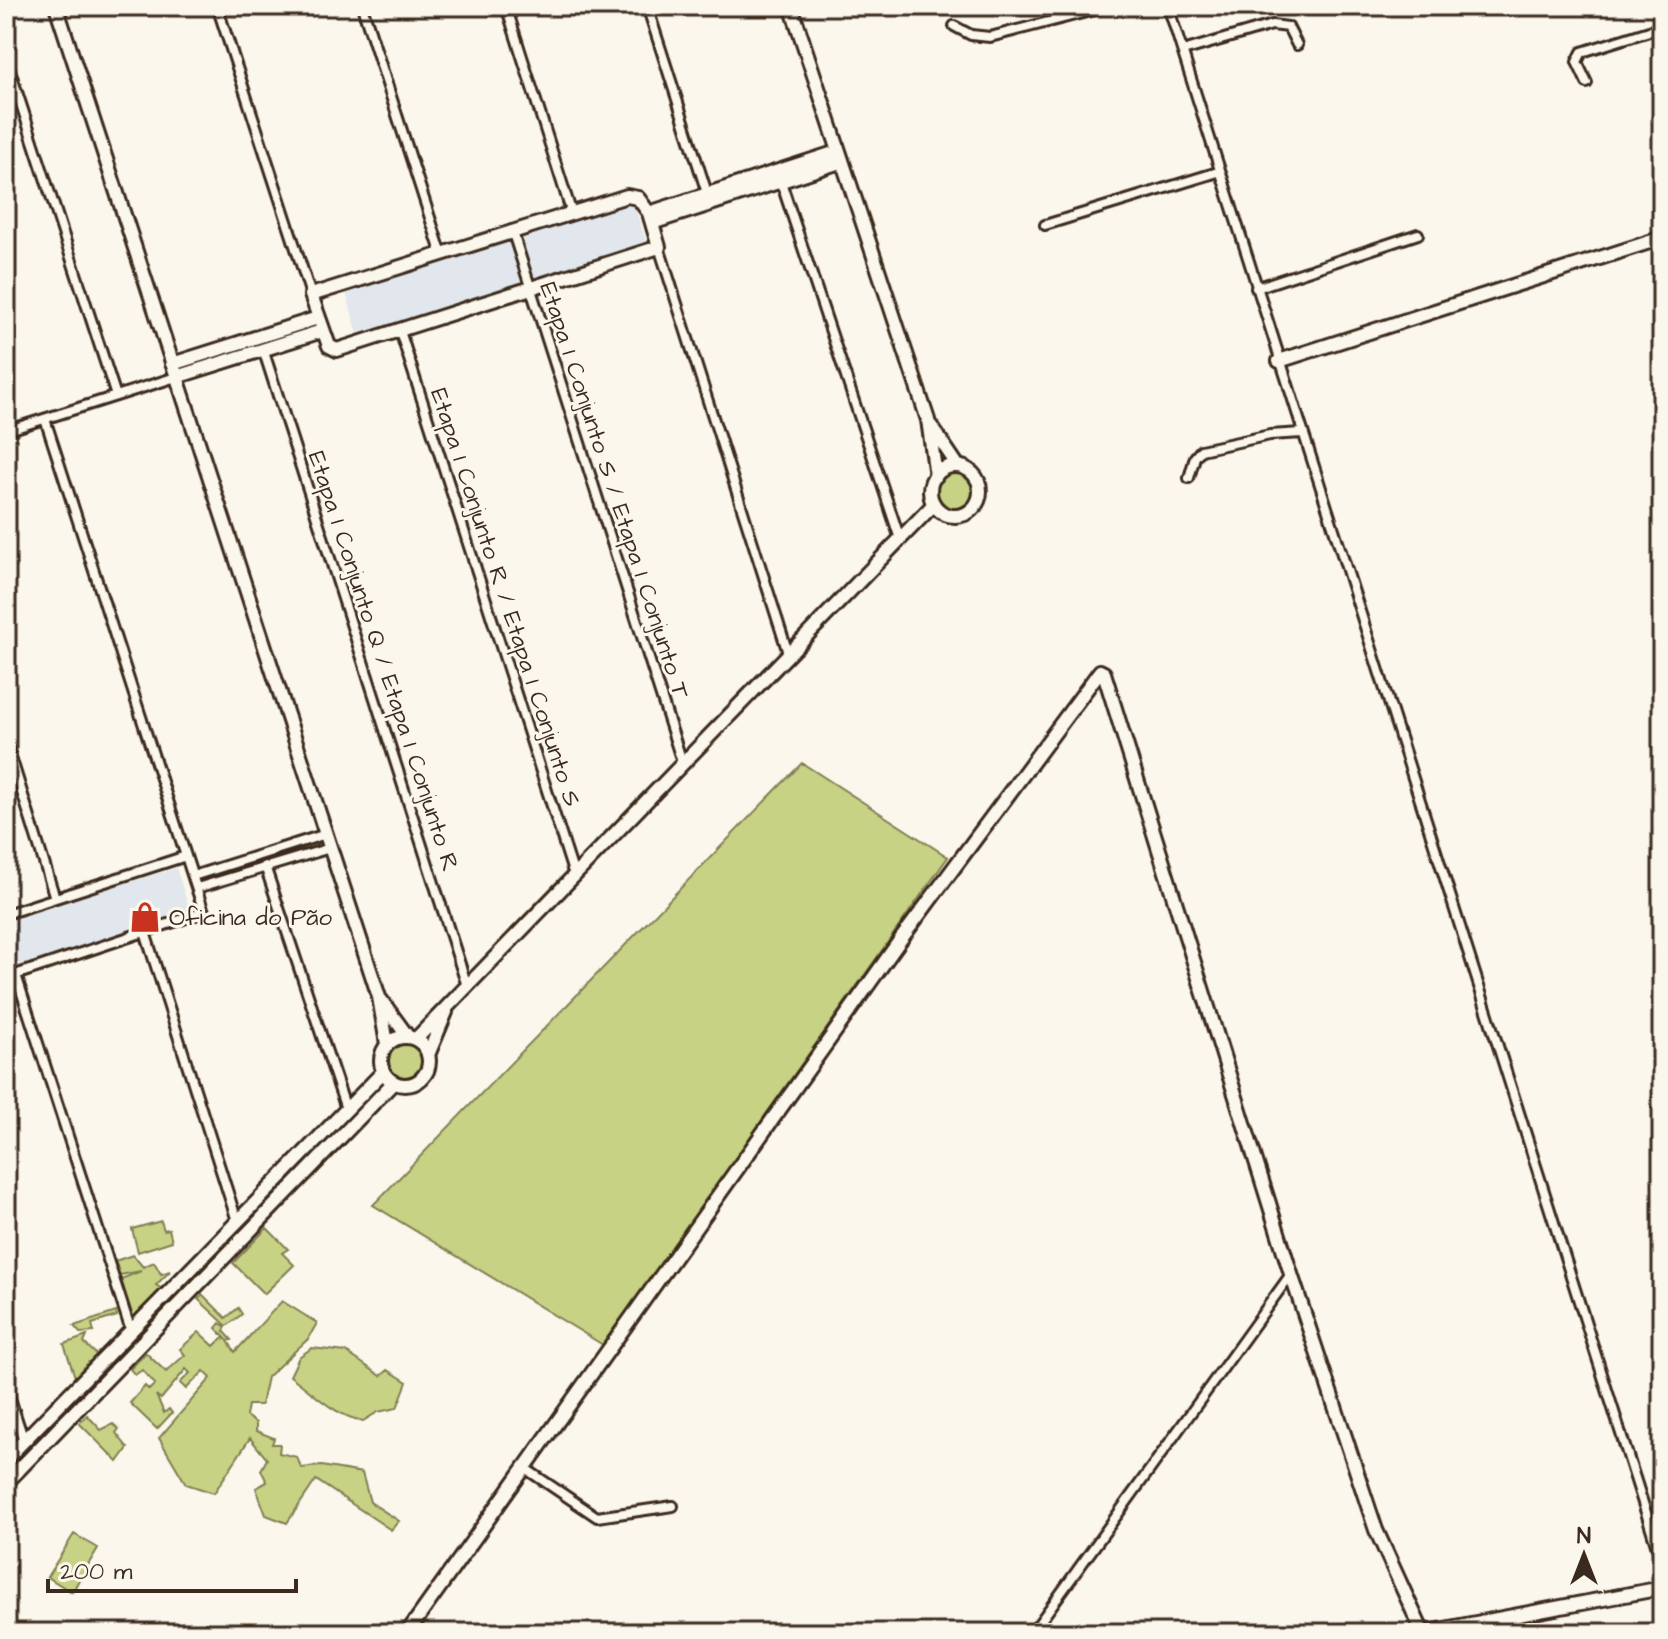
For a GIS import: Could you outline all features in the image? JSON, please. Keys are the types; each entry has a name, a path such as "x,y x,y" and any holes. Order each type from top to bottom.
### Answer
{"street":[{"path":"56,6 379,997 387,1044 381,1057 383,1072 394,1082 409,1084 423,1076 447,1009"},
{"path":"217,6 330,348 337,350 400,331 659,247"},
{"path":"362,6 441,252"},
{"path":"506,6 571,211"},
{"path":"647,6 709,199"},
{"path":"791,6 928,420 936,476"},
{"path":"954,26 971,35 990,37 1110,6"},
{"path":"1168,6 1218,172 1662,1563"},
{"path":"1183,51 1272,25 1288,27 1297,45"},
{"path":"1587,83 1577,62 1582,52 1662,27"},
{"path":"6,58 116,396"},
{"path":"651,218 839,157"},
{"path":"709,199 781,182 839,157"},
{"path":"1045,225 1218,172"},
{"path":"781,182 900,539"},
{"path":"311,295 571,211 631,195 638,198 651,218 788,653"},
{"name":"Etapa 1 Conjunto S / Etapa 1 Conjunto T","path":"512,230 682,762"},
{"path":"1256,288 1418,234"},
{"path":"1279,361 1662,238"},
{"path":"174,370 263,349 320,324"},
{"path":"6,431 116,396 174,370 320,324"},
{"name":"Etapa 1 Conjunto R / Etapa 1 Conjunto S","path":"400,331 574,875"},
{"name":"Etapa 1 Conjunto Q / Etapa 1 Conjunto R","path":"263,349 467,986"},
{"path":"6,978 203,913 45,419"},
{"path":"928,420 958,466 972,473 980,486 974,508 953,516 934,504 930,489 936,476 946,468 958,466"},
{"path":"1189,478 1195,457 1201,450 1270,435 1302,433"},
{"path":"387,1044 412,1038 447,1009 934,504"},
{"path":"407,1633 898,943 1098,671 1104,673 1291,1274 1376,1530 1423,1633 1662,1588"},
{"path":"6,741 55,898"},
{"path":"193,876 326,834"},
{"path":"197,888 330,848"},
{"path":"6,914 186,856"},
{"path":"265,866 346,1109"},
{"path":"145,932 241,1217"},
{"path":"16,975 140,1329"},
{"path":"379,997 428,1055"},
{"path":"6,1483 241,1217 383,1072"},
{"path":"6,1459 140,1329 257,1223 394,1082"},
{"path":"241,1217 257,1223"},
{"path":"1032,1633 1291,1274"},
{"path":"6,1386 24,1441"},
{"path":"526,1469 597,1517 673,1506"},
{"path":"472,1633 499,1627 513,1633"}],"shaded area":[{"path":"633,201 647,244 358,335 345,289"},
{"path":"176,868 190,910 6,971 6,920"}],"green space":[{"path":"955,471 969,477 975,491 969,505 955,511 941,505 935,491 941,477"},
{"path":"802,763 948,857 603,1345 373,1205"},
{"path":"405,1042 418,1048 424,1061 418,1074 405,1080 392,1074 386,1061 392,1048"},
{"path":"382,1080 386,1084 257,1216 254,1214"},
{"path":"161,1221 164,1230 169,1229 172,1241 138,1252 132,1229"},
{"path":"246,1221 249,1223 151,1326 147,1322"},
{"path":"267,1228 288,1249 282,1253 294,1265 264,1294 233,1263"},
{"path":"133,1255 143,1267 154,1262 161,1274 170,1271 156,1285 162,1289 133,1317 121,1279 141,1271 120,1275 115,1261"},
{"path":"203,1295 226,1318 238,1308 242,1314 227,1326 198,1299"},
{"path":"282,1301 317,1323 308,1339 267,1377 261,1405 248,1405 246,1416 256,1423 256,1431 274,1438 272,1444 280,1444 279,1453 297,1457 301,1468 322,1466 362,1473 370,1502 399,1521 391,1530 316,1480 287,1523 266,1515 256,1488 267,1482 261,1470 267,1459 250,1438 214,1493 186,1484 159,1438 211,1378 204,1371 186,1389 180,1383 190,1373 186,1369 161,1399 156,1395 164,1413 169,1409 172,1413 157,1429 130,1403 145,1386 149,1390 155,1384 142,1370 135,1375 130,1369 146,1353 166,1372 185,1355 180,1349 199,1332 214,1346 222,1338 226,1339 216,1328 220,1323 226,1327 224,1331 232,1340 228,1341 235,1352"},
{"path":"116,1312 117,1316 92,1324 94,1332 80,1333 74,1326"},
{"path":"139,1331 144,1335 6,1477 6,1469"},
{"path":"87,1336 84,1343 97,1355 75,1377 64,1344"},
{"path":"312,1348 346,1352 381,1376 388,1370 407,1382 397,1408 378,1412 363,1421 342,1414 325,1403 290,1376 299,1357"},
{"path":"87,1415 101,1430 113,1424 119,1429 116,1433 128,1448 118,1462 79,1423"},
{"path":"74,1534 98,1548 72,1592 47,1577"}],"place":[{"name":"Oficina do Pão","path":"145,917"}]}
